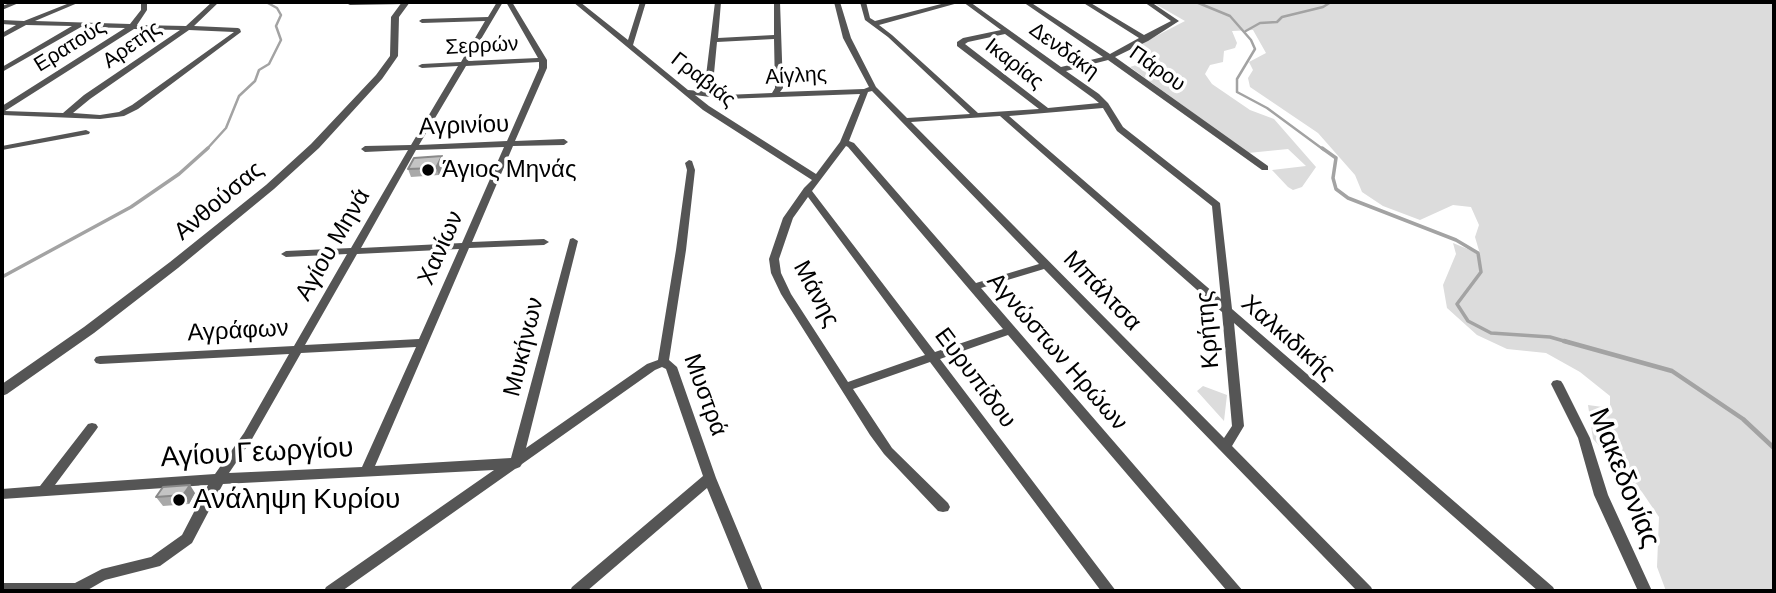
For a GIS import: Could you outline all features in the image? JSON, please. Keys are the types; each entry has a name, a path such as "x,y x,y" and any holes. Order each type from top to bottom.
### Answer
{"street":[{"path":"2,8 18,2"},
{"path":"2,36 24,23 76,2"},
{"name":"Ερατούς","path":"2,111 132,27 144,10 144,2"},
{"name":"Αρετής","path":"66,115 87,97 188,28 216,2"},
{"path":"350,3 406,2"},
{"name":"Ανθούσας","path":"2,391 165,272 252,202 314,146 379,78 394,56 395,17 406,2"},
{"name":"Αγίου Μηνά","path":"78,590 102,575 145,566 167,556 190,535 218,479 240,450 353,251 500,2"},
{"path":"509,2 543,60"},
{"name":"Γραβιάς","path":"576,2 631,44 706,108 815,178"},
{"path":"631,44 643,2"},
{"path":"703,93 709,84 718,2"},
{"path":"775,95 779,88 777,2"},
{"name":"Μπάλτσα","path":"836,2 846,38 869,90 907,120 1366,591"},
{"path":"863,2 865,16 976,116"},
{"path":"873,23 956,2"},
{"name":"Δενδάκη","path":"967,2 1105,105 1120,129 1217,205"},
{"name":"Πάρου","path":"1026,2 1110,57 1265,168"},
{"path":"1085,2 1145,39"},
{"path":"1059,70 1110,57 1175,22 1173,17 1147,2"},
{"path":"422,21 490,19"},
{"path":"2,22 238,30 135,107 121,114 100,117 2,111"},
{"path":"2,71 79,25"},
{"name":"Ικαρίας","path":"1007,31 966,40 960,44 1046,111"},
{"path":"713,40 777,37"},
{"name":"Σερρών","path":"422,66 543,60"},
{"name":"Χανίων","path":"367,471 543,68 543,60"},
{"name":"Αίγλης","path":"688,92 725,97 869,90"},
{"name":"Μάνης","path":"869,90 844,142 815,178 784,228 774,259 776,274 786,294 888,451 943,507"},
{"path":"907,120 1105,105"},
{"name":"Χαλκιδικής","path":"1002,114 1548,591"},
{"path":"2,148 86,132"},
{"name":"Αγρινίου","path":"365,149 564,142"},
{"name":"Αγνώστων Ηρώων","path":"844,142 851,145 1236,591"},
{"name":"Μυστρά","path":"689,163 691,170 681,250 663,362 671,367 710,478 756,591"},
{"name":"Ευρυπίδου","path":"807,190 1109,591"},
{"name":"Κρήτης","path":"1217,205 1238,426 1225,447"},
{"name":"Μυκήνων","path":"516,464 573,241"},
{"path":"286,254 544,242"},
{"path":"973,287 1046,265"},
{"path":"847,387 1010,330"},
{"name":"Αγράφων","path":"100,360 422,343"},
{"path":"331,591 651,367 663,362"},
{"name":"Μακεδονίας","path":"1557,384 1584,438 1601,495 1645,591"},
{"path":"43,492 92,427"},
{"name":"Αγίου Γεωργίου","path":"2,494 218,479 516,464"},
{"path":"577,591 710,478"},
{"path":"2,589 78,590"}],"shaded area":[{"path":"1152,2 1774,2 1774,591 1666,591 1657,567 1659,517 1642,492 1593,439 1588,405 1610,408 1610,396 1580,372 1546,353 1507,349 1477,335 1447,308 1443,285 1456,254 1453,243 1480,254 1475,237 1479,225 1471,207 1453,205 1420,220 1383,206 1362,192 1355,175 1318,133 1250,87 1248,78 1253,70 1249,62 1266,53 1253,30 1232,31 1237,43 1235,48 1224,51 1223,62 1210,65 1205,74 1212,84 1250,110 1274,119 1316,167 1302,187 1293,190 1288,187 1272,170 1306,166 1288,149 1248,153 1130,67 1149,61 1133,48 1185,21"},
{"path":"1203,386 1227,395 1224,421 1197,391"}],"building":[{"path":"442,156 436,168 408,169 414,158"},
{"path":"190,485 183,495 156,497 163,487"}],"waterway":[{"path":"207,149 226,128 239,96 255,81 259,70 269,64 281,40 276,26 281,15 277,8 266,2"},
{"path":"1196,2 1230,16 1244,32"},
{"path":"1244,32 1260,23 1277,22 1282,17 1323,7 1331,2"},
{"path":"1244,32 1255,49 1237,79 1237,92 1267,108 1324,150"},
{"path":"1322,148 1336,158 1333,178 1336,189 1348,198 1456,240 1478,253 1481,272 1457,304 1468,321 1491,333 1550,337 1564,341"},
{"path":"2,277 131,207 179,174 207,149"},
{"path":"1564,341 1672,371 1743,419 1774,448"},
{"path":"1564,341 1571,343"}],"place":[{"name":"Άγιος Μηνάς","path":"428,170"},
{"name":"Ανάληψη Κυρίου","path":"179,500"}]}
